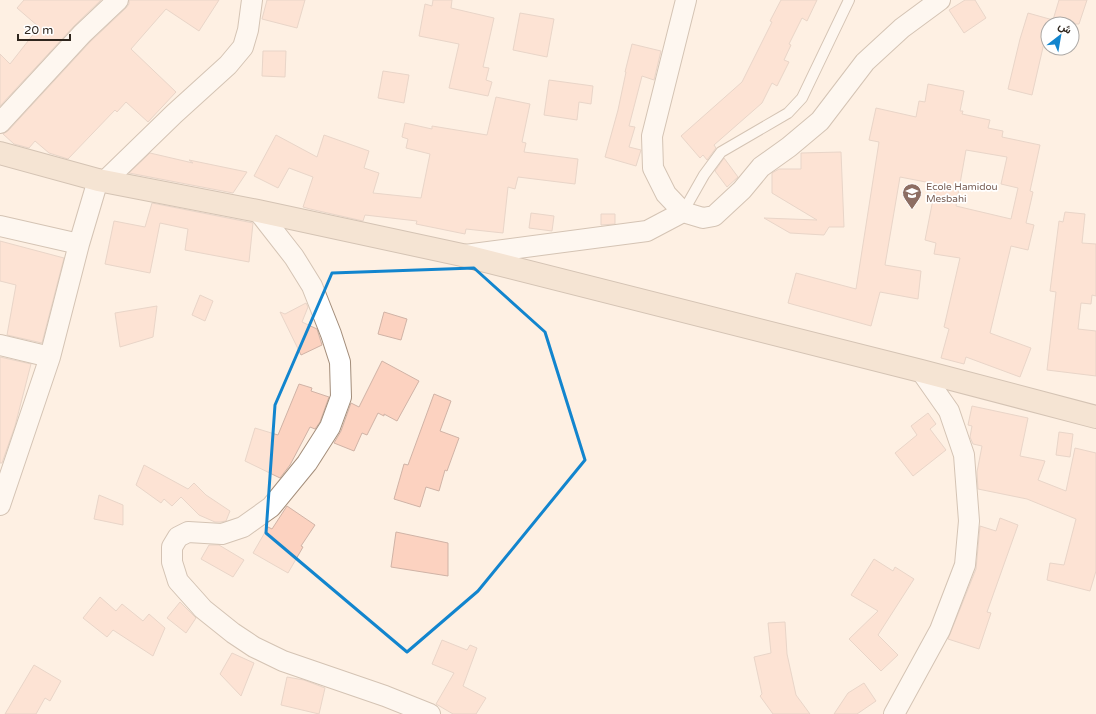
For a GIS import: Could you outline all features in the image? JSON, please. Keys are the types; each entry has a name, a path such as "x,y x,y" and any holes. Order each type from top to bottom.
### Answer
{"street":[{"path":"0,123 82,34 118,0"},
{"path":"0,505 6,467 50,357 79,244 102,180 228,65 243,47 248,30 252,0"},
{"path":"686,0 652,136 653,168 666,194 683,212 703,218 714,216 742,190 760,167 789,147 820,121 865,62 902,28 940,0"},
{"path":"0,153 102,180 258,211 462,256 921,371 1096,417"},
{"path":"258,211 294,257 312,286 331,334 340,362 341,397 330,427 307,463 271,507 243,527 222,534 188,532 178,537 172,548 172,562 178,581 204,609 233,633 254,647 283,661 385,696 430,714"},
{"path":"462,256 647,231 683,212"},
{"path":"0,226 79,244"},
{"path":"0,345 50,357"},
{"path":"894,714 940,630 965,565 969,520 964,456 950,411 921,371"}],"lane":[{"path":"683,212 704,175 721,152 788,113 802,98 849,0"}],"highlighted area":[{"path":"474,268 545,332 585,460 478,591 407,652 266,533 275,405 332,273"}],"building":[{"path":"24,0 101,0 74,26 0,106 0,54 10,64 39,27 17,8"},
{"path":"129,0 219,0 199,31 166,9 131,49 176,92 148,122 126,102 117,112 115,110 68,159 49,153 35,141 29,148 14,144 3,134 8,131 90,42 126,8 129,4"},
{"path":"267,0 305,0 297,28 262,19"},
{"path":"433,0 452,0 451,8 494,18 483,67 489,68 486,80 492,82 488,96 449,88 459,44 419,36 425,4 432,6"},
{"path":"781,0 817,0 807,21 802,18 789,44 791,45 784,60 789,62 777,86 772,83 762,103 714,145 716,148 707,160 703,155 700,158 681,136 742,82 772,22 770,21"},
{"path":"965,0 975,0 986,18 964,33 949,10"},
{"path":"1059,0 1087,0 1080,21 1080,16 1054,16"},
{"path":"520,13 554,19 547,57 513,50"},
{"path":"1028,13 1040,16 1041,56 1032,95 1008,89"},
{"path":"632,44 661,51 654,80 642,76 629,126 635,127 629,147 641,150 636,166 605,157 618,110"},
{"path":"263,51 286,51 285,77 262,76"},
{"path":"383,71 409,75 404,103 378,98"},
{"path":"549,80 593,86 591,104 579,102 577,120 544,115"},
{"path":"928,84 964,91 960,111 963,111 962,114 990,120 988,128 1003,131 1002,137 1040,145 1030,191 1033,192 1026,223 1034,225 1028,250 1011,246 990,333 1031,348 1020,377 966,357 964,364 941,358 949,329 944,327 960,258 934,254 936,243 925,240 936,184 900,177 885,265 921,271 918,299 880,292 871,326 788,303 796,273 856,289 879,142 869,140 876,108 916,117 919,101 925,102","holes":["966,150 1007,157 1001,184 1018,188 1011,219 956,206"]},
{"path":"496,97 530,104 522,142 526,143 524,152 578,159 575,184 518,177 515,189 508,187 503,233 466,229 465,234 416,224 417,221 365,215 363,221 310,209 303,207 313,177 289,168 278,188 254,176 276,135 317,157 324,135 369,151 364,168 379,173 373,193 421,198 430,154 406,148 408,139 402,137 405,123 432,129 432,126 487,135"},
{"path":"841,152 844,227 829,227 824,235 790,233 764,218 817,220 772,193 772,173 779,169 801,169 801,153"},
{"path":"150,153 193,163 189,160 247,172 233,193 129,173"},
{"path":"724,158 738,177 727,187 715,171"},
{"path":"152,203 253,223 249,262 185,250 188,229 160,223 150,273 105,264 114,221 145,227"},
{"path":"1065,212 1085,214 1082,243 1096,244 1096,296 1092,295 1091,304 1081,303 1078,329 1096,331 1096,376 1047,370 1056,292 1050,291 1059,221 1063,222"},
{"path":"531,213 554,216 552,231 529,228"},
{"path":"601,214 615,214 615,224 601,225"},
{"path":"0,241 64,258 42,343 7,335 16,285 0,281"},
{"path":"200,295 213,301 205,321 192,315"},
{"path":"306,303 308,307 302,322 317,329 322,345 301,355 280,312 285,314"},
{"path":"157,306 153,337 120,347 115,313"},
{"path":"384,312 407,319 401,340 378,334"},
{"path":"0,357 31,364 15,426 2,463 0,463"},
{"path":"382,361 419,381 397,421 384,414 384,416 378,413 367,435 362,433 354,451 334,443 341,431 351,403 359,407"},
{"path":"299,384 312,388 311,391 329,397 320,422 315,429 310,427 290,465 280,478 245,461 255,428 278,435"},
{"path":"434,394 451,401 440,431 459,438 447,471 445,470 439,491 426,487 420,507 394,499 404,464 408,465"},
{"path":"972,406 1028,418 1020,456 1045,461 1038,480 1066,491 1075,448 1096,453 1096,571 1090,591 1047,580 1050,563 1064,565 1076,519 1027,499 978,489 977,472 982,446 973,444 970,437 972,426 968,425"},
{"path":"928,413 936,424 930,429 946,450 913,476 895,453 917,435 911,426"},
{"path":"1059,432 1073,434 1070,457 1056,455"},
{"path":"144,465 188,489 194,483 206,495 230,511 226,521 215,522 199,515 181,497 172,506 164,499 161,503 136,485"},
{"path":"99,495 123,505 123,525 94,519"},
{"path":"287,506 315,525 301,546 303,547 288,573 253,553 268,527 272,529"},
{"path":"1000,518 1018,525 987,612 991,613 979,649 948,639 976,569 980,526 996,531"},
{"path":"396,532 448,543 448,576 391,567"},
{"path":"209,545 219,545 244,560 233,577 201,559"},
{"path":"874,559 893,571 895,567 914,579 878,635 898,655 881,671 849,639 878,611 851,595"},
{"path":"100,597 116,611 122,604 143,621 149,614 165,628 153,656 113,630 107,637 83,618"},
{"path":"180,602 196,618 186,633 167,618"},
{"path":"785,622 787,654 796,695 810,714 773,714 760,696 762,694 754,657 771,653 768,623"},
{"path":"442,640 467,650 470,645 477,648 463,686 486,698 476,714 453,714 436,704 454,673 432,664"},
{"path":"232,653 254,663 241,696 220,674"},
{"path":"34,665 61,681 50,701 45,698 36,714 5,714"},
{"path":"287,677 304,680 325,688 319,714 281,705"},
{"path":"864,683 876,701 857,714 834,714 848,693"}],"place":[{"name":"Ecole Hamidou Mesbahi","path":"912,210"}]}
